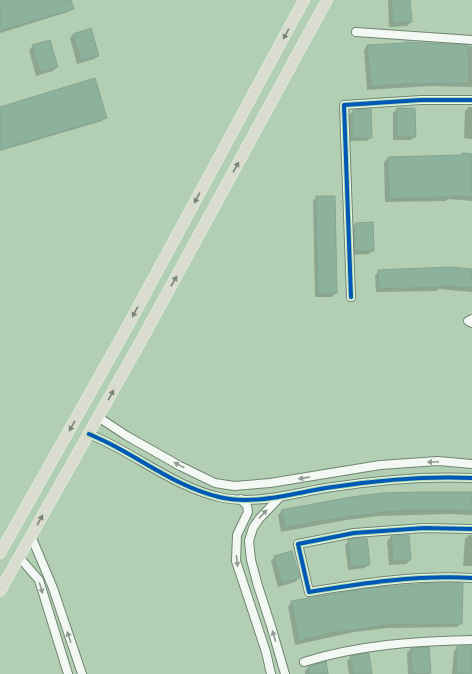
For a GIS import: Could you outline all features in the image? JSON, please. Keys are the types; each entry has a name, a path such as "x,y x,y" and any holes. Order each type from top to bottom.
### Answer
{"main road":[{"path":"0,553 125,331 304,0"},
{"path":"0,591 145,334 327,0"}],"street":[{"path":"356,32 472,40"},
{"path":"351,297 344,105 422,100 472,100"},
{"path":"472,319 468,321 472,323"},
{"path":"98,417 127,436 180,466 215,483 234,486 270,483 380,465 438,461 472,464"},
{"path":"88,434 115,446 170,479 197,490 220,497 250,500 333,487 401,479 454,477 472,478"},
{"path":"280,496 259,519 253,528 249,541 252,566 285,674"},
{"path":"241,499 247,506 248,512 237,535 236,561 266,652 271,674"},
{"path":"472,529 424,528 362,533 298,544 309,592 369,582 430,577 472,578"},
{"path":"31,536 53,588 82,674"},
{"path":"19,557 39,580 68,674"},
{"path":"304,662 327,655 393,644 472,640"}],"building":[{"path":"0,0 71,0 74,9 0,31"},
{"path":"391,0 410,0 412,22 393,23"},
{"path":"91,28 99,56 81,61 73,34"},
{"path":"50,40 58,67 40,72 32,45"},
{"path":"404,42 468,45 469,83 399,84 371,87 367,45"},
{"path":"95,78 107,118 0,150 0,107"},
{"path":"397,108 415,108 416,137 397,137"},
{"path":"371,109 372,138 353,138 353,110"},
{"path":"462,153 472,154 472,197 451,196 389,199 388,157 462,155"},
{"path":"316,196 335,196 337,293 318,294"},
{"path":"373,222 374,251 355,251 355,223"},
{"path":"450,267 472,269 472,288 442,286 379,289 378,270"},
{"path":"472,492 472,511 416,510 384,512 318,521 285,528 281,510 351,497 383,493"},
{"path":"409,535 411,560 393,561 391,536"},
{"path":"355,538 367,538 370,565 351,567 348,540"},
{"path":"292,551 300,578 282,583 274,556"},
{"path":"431,583 463,583 462,624 394,624 326,634 299,641 291,601 370,588"},
{"path":"457,646 472,646 472,674 456,674"},
{"path":"429,647 431,673 412,674 411,648"},
{"path":"369,653 372,674 353,674 350,656"},
{"path":"326,661 328,674 309,674 308,667"}],"cycle path":[{"path":"351,297 344,105 421,100 472,100"},
{"path":"89,434 113,445 192,488 219,497 233,499 262,499 368,482 420,478 472,478"},
{"path":"472,529 424,528 354,533 298,544 309,592 410,579 451,577 472,578"}]}
